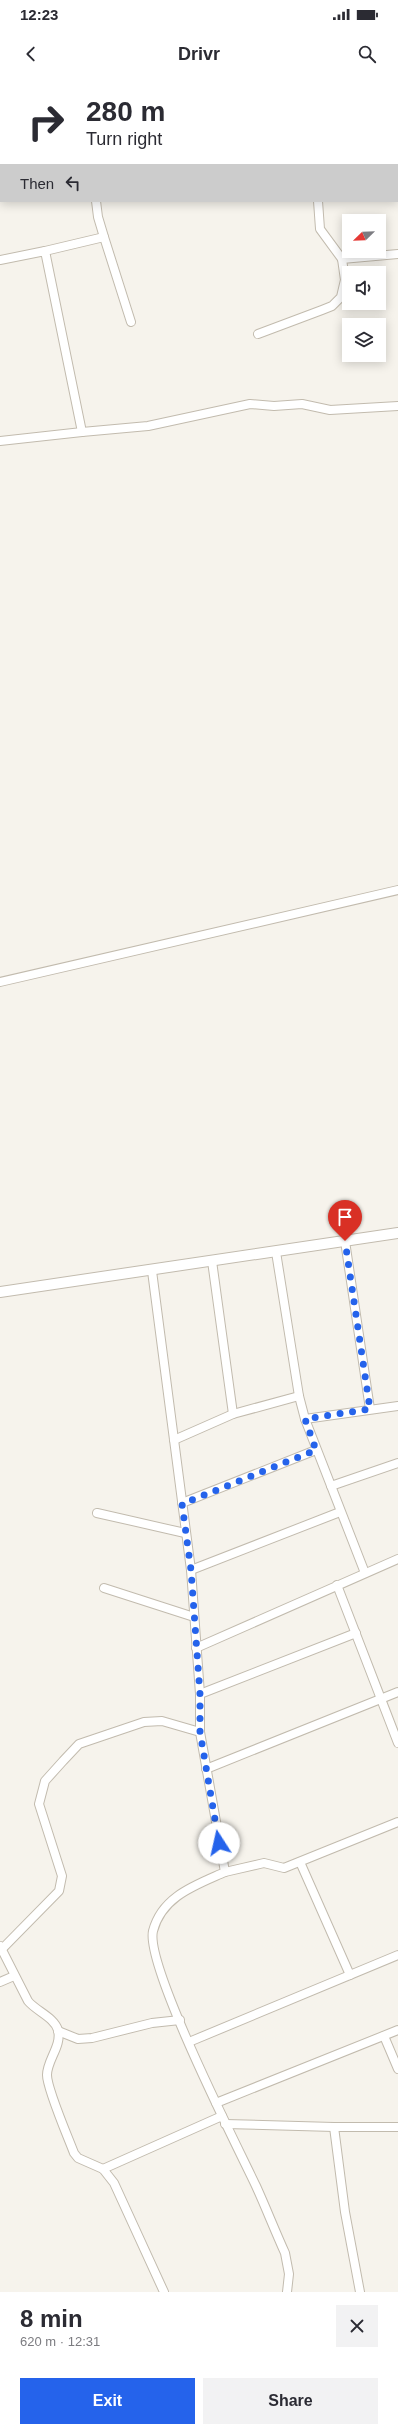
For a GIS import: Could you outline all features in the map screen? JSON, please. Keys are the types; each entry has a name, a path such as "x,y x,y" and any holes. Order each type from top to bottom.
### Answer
{"street":[{"path":"96,202 98,217 131,322"},
{"path":"258,334 332,306 341,297 344,288 342,259 320,229 318,202"},
{"path":"0,260 104,237"},
{"path":"45,251 82,432"},
{"path":"342,259 398,254"},
{"path":"0,441 148,426 250,404 274,406 302,404 330,410 398,406"},
{"path":"0,982 398,890"},
{"path":"0,1292 152,1271 398,1233"},
{"path":"345,1241 370,1409"},
{"path":"276,1252 299,1396 305,1419 365,1573"},
{"path":"212,1261 233,1414"},
{"path":"152,1271 191,1570 200,1694 200,1732 225,1872"},
{"path":"174,1440 233,1414 299,1396"},
{"path":"305,1419 398,1406"},
{"path":"182,1504 316,1450"},
{"path":"331,1486 398,1463"},
{"path":"191,1570 340,1512"},
{"path":"98,1513 185,1533"},
{"path":"196,1648 398,1559"},
{"path":"337,1585 398,1743"},
{"path":"104,1588 194,1617"},
{"path":"200,1694 356,1633"},
{"path":"206,1769 398,1692"},
{"path":"180,2020 152,2023 92,2038 78,2039 58,2030 52,2022 34,2009 14,1976 1,1947 60,1891 62,1876 39,1804 45,1781 63,1761 79,1744 144,1722 162,1721 200,1732"},
{"path":"287,2292 289,2274 285,2253 216,2103 160,1972 153,1932 166,1906 179,1894 225,1872 264,1863 284,1868 398,1822"},
{"path":"300,1862 350,1975"},
{"path":"189,2042 398,1955"},
{"path":"0,1982 14,1976"},
{"path":"58,2030 56,2049 49,2065 48,2080 74,2153 78,2158 103,2169 114,2183 164,2292"},
{"path":"216,2103 398,2030"},
{"path":"384,2036 398,2070"},
{"path":"103,2169 224,2120 334,2127 398,2127"},
{"path":"334,2127 345,2212 360,2292"}],"route":[{"path":"219,1843 200,1732 200,1694 191,1570 182,1504 316,1450 305,1419 370,1409 345,1241"}]}
